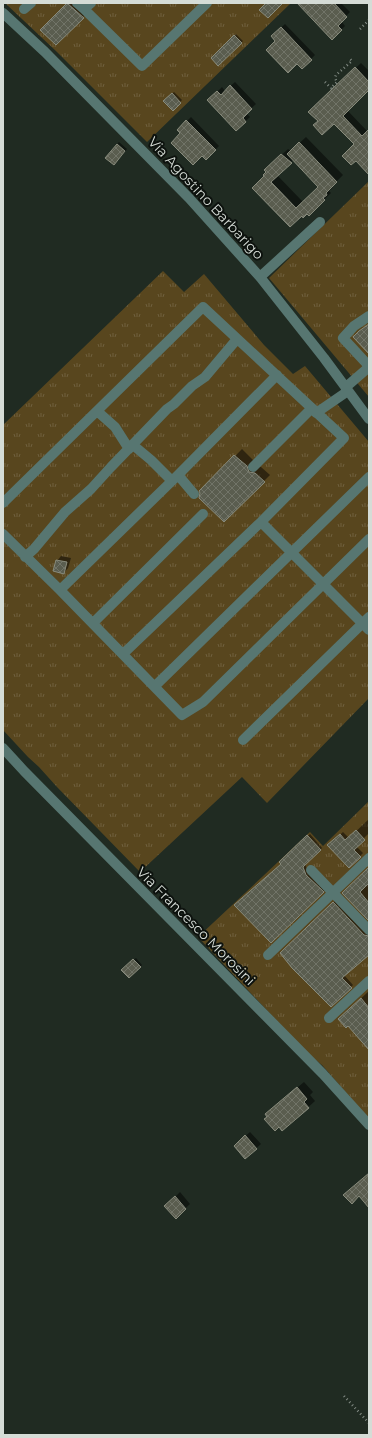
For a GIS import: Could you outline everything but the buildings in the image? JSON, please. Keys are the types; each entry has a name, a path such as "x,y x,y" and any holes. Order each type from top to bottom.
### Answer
{"street":[{"path":"84,5 142,66 207,3"},
{"name":"Via Agostino Barbarigo","path":"3,13 45,52 189,198 260,277 294,318 369,419"},
{"path":"260,277 320,222"},
{"path":"3,503 203,307 344,438 261,522 124,654"},
{"path":"253,467 314,410 347,389 369,367 343,338 354,326 369,316"},
{"path":"25,556 34,548 65,512 91,489 167,409 192,386 205,377 237,339"},
{"path":"60,590 277,376"},
{"path":"96,411 115,427 131,447 151,460 194,494"},
{"path":"155,686 369,477"},
{"path":"93,623 203,514"},
{"path":"243,740 367,623 323,584 261,522"},
{"path":"3,534 124,654 182,715 203,702 369,539"},
{"name":"Via Francesco Morosini","path":"3,748 323,1074 369,1125"},
{"path":"268,955 369,858"},
{"path":"311,870 369,930"},
{"path":"329,1018 369,981"}],"path":[{"path":"360,29 369,20"},
{"path":"325,82 332,89 337,82 335,78 336,75 352,61 349,58"},
{"path":"344,1396 369,1423"}],"green space":[{"path":"5,3 291,3 147,142 57,52"},
{"path":"369,181 369,397 269,278"},
{"path":"163,271 184,292 204,274 264,345 293,374 305,366 369,442 369,698 267,803 242,777 140,872 3,730 3,425"},
{"path":"369,801 369,1119 322,1065 307,1053 198,937 310,832 323,846"}]}
